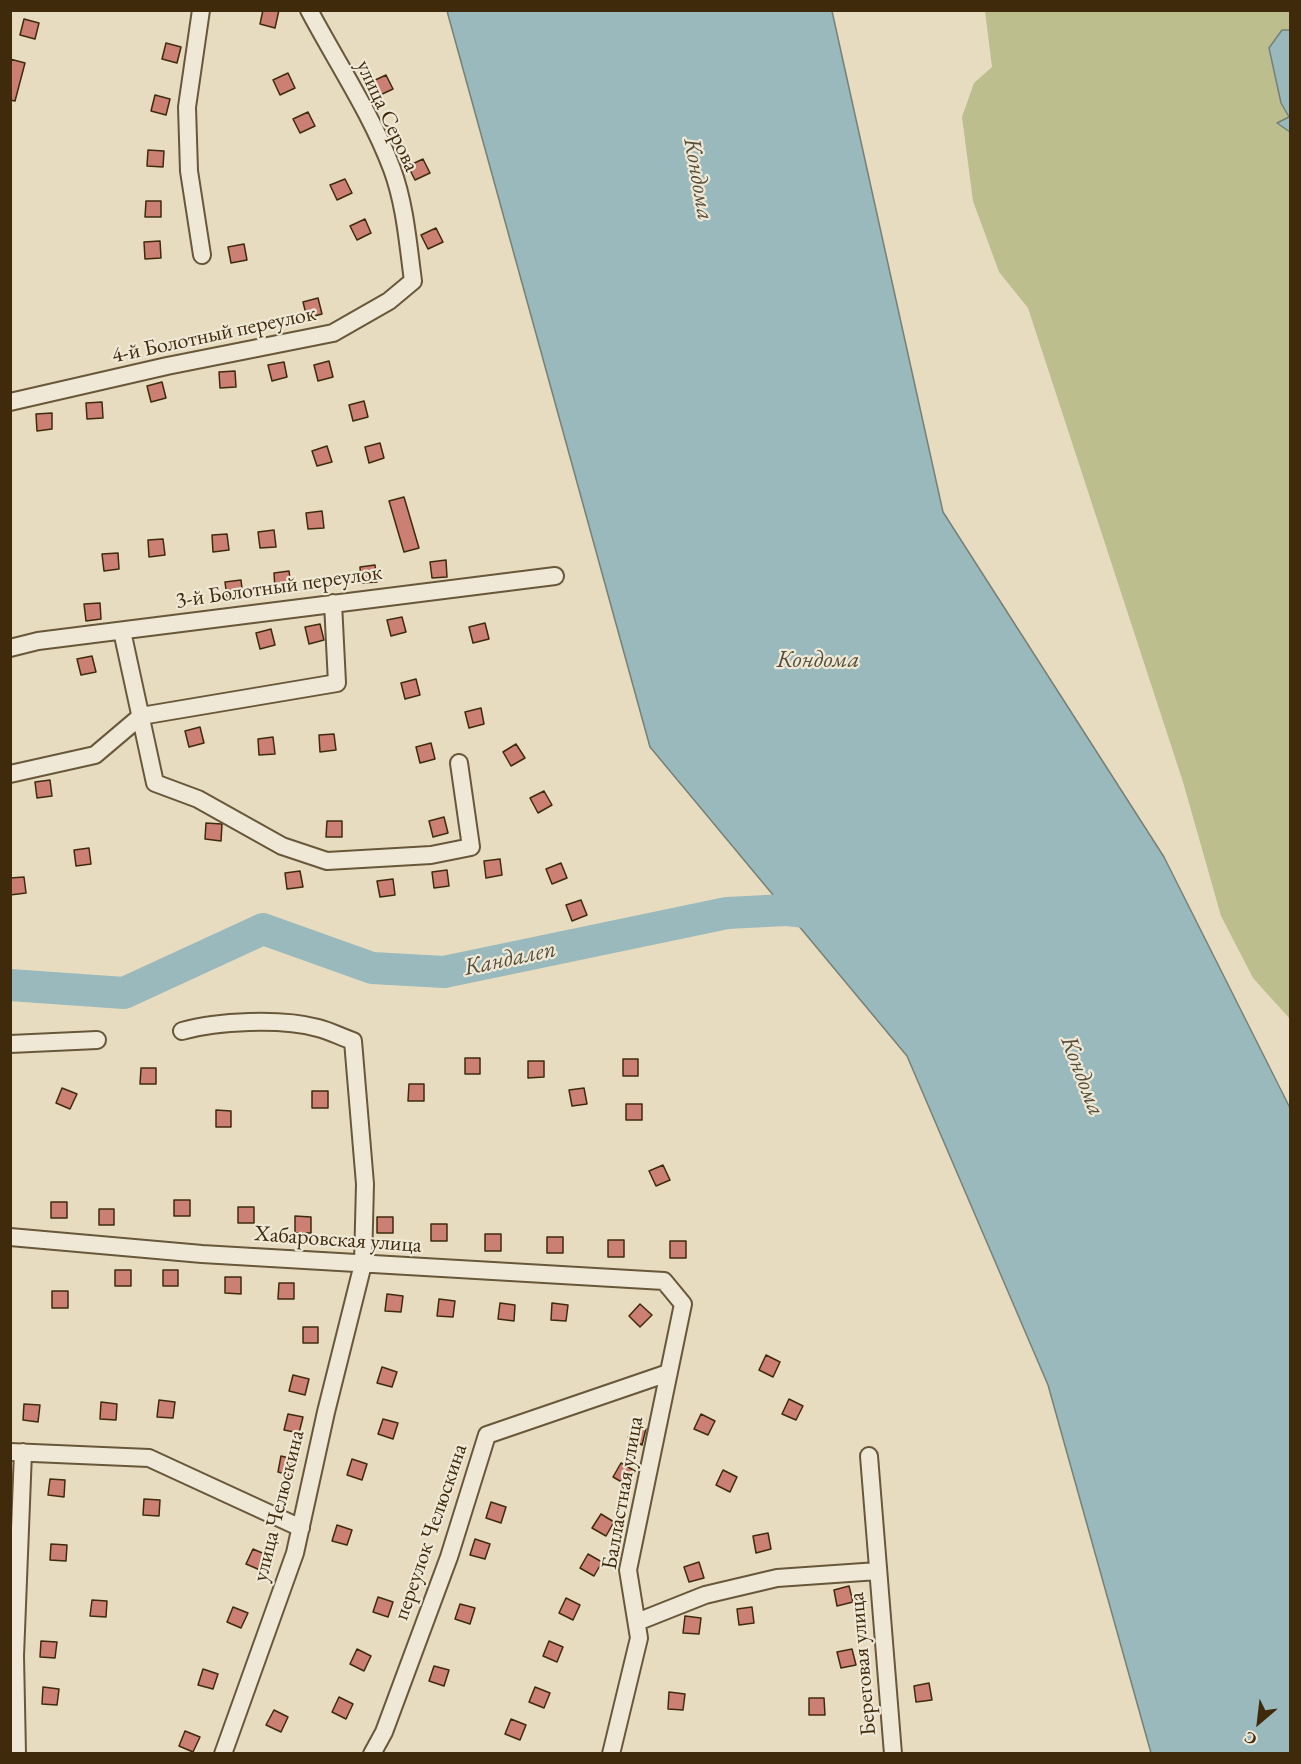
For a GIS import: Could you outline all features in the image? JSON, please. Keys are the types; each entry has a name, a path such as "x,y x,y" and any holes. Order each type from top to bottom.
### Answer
{"street":[{"path":"201,10 187,107 189,171 202,255"},
{"name":"улица Серова","path":"309,10 364,110 392,170 405,222 413,281"},
{"name":"4-й Болотный переулок","path":"10,402 167,366 333,333 389,301 413,281"},
{"name":"3-й Болотный переулок","path":"10,648 38,641 555,576"},
{"path":"10,774 95,756 141,716 338,683 333,603"},
{"path":"122,631 155,783 198,799 282,846 327,861 431,855 471,847 459,763"},
{"name":"улица Челюскина","path":"182,1031 207,1024 265,1022 316,1027 353,1041 365,1184 363,1264 326,1412 295,1553 223,1754"},
{"path":"10,1044 97,1040"},
{"name":"Хабаровская улица","path":"10,1237 363,1264 664,1281"},
{"name":"Балластная улица","path":"610,1754 639,1638 628,1570 683,1304 664,1281"},
{"name":"переулок Челюскина","path":"372,1754 384,1732 449,1557 487,1435 668,1373"},
{"path":"17,1754 15,1656 17,1452 149,1458 300,1528"},
{"name":"Береговая улица","path":"869,1456 893,1754"},
{"name":"Береговая улица","path":"637,1622 705,1595 777,1578 878,1571"}],"green space":[{"path":"985,11 1290,11 1290,1019 1253,978 1221,916 1183,782 1028,308 999,272 973,201 962,117 974,83 992,67"}],"water":[{"name":"Кондома","path":"447,11 832,11 943,512 1164,857 1290,1108 1290,1753 1151,1753 1048,1385 907,1056 650,747"},
{"path":"1282,30 1290,30 1290,132 1277,123 1289,117 1281,103 1269,48"}],"building":[{"path":"263,10 279,10 275,28 260,24"},
{"path":"24,19 39,23 35,39 20,35"},
{"path":"166,43 181,47 177,63 162,59"},
{"path":"10,59 25,63 15,101 10,100"},
{"path":"288,73 295,88 280,95 273,80"},
{"path":"386,75 393,89 378,96 371,82"},
{"path":"155,95 170,99 166,115 151,111"},
{"path":"308,112 315,126 300,133 293,119"},
{"path":"148,150 164,151 163,167 147,166"},
{"path":"423,159 430,173 415,180 408,166"},
{"path":"345,179 352,193 337,200 330,185"},
{"path":"146,201 161,201 161,217 145,217"},
{"path":"365,219 371,233 357,240 350,226"},
{"path":"436,228 443,242 428,249 421,235"},
{"path":"160,241 161,258 145,259 144,242"},
{"path":"244,244 247,260 231,263 228,247"},
{"path":"318,298 322,314 307,318 303,302"},
{"path":"329,361 333,377 318,381 314,365"},
{"path":"284,362 287,377 272,381 268,365"},
{"path":"235,371 236,387 220,388 219,372"},
{"path":"162,382 166,398 151,402 147,386"},
{"path":"364,401 368,417 353,421 349,405"},
{"path":"102,402 103,418 87,419 86,403"},
{"path":"52,413 52,429 37,431 36,414"},
{"path":"380,443 384,458 369,463 365,447"},
{"path":"327,446 332,462 317,466 312,451"},
{"path":"404,497 419,548 404,552 389,501"},
{"path":"322,511 324,528 308,529 306,513"},
{"path":"274,530 276,547 260,548 258,532"},
{"path":"227,534 229,550 213,552 212,535"},
{"path":"163,539 165,555 149,557 148,540"},
{"path":"118,553 119,569 104,571 102,554"},
{"path":"446,560 447,577 432,578 430,562"},
{"path":"375,565 377,582 361,583 360,567"},
{"path":"289,571 291,588 275,589 274,573"},
{"path":"241,580 243,597 227,598 225,582"},
{"path":"100,603 101,619 86,621 84,604"},
{"path":"402,617 406,632 391,636 387,620"},
{"path":"485,623 489,639 473,643 469,627"},
{"path":"320,624 324,640 309,644 305,627"},
{"path":"271,629 275,645 260,649 256,633"},
{"path":"92,656 96,672 81,675 77,659"},
{"path":"416,679 420,695 405,699 401,683"},
{"path":"481,708 484,724 469,728 465,712"},
{"path":"200,727 204,743 189,747 185,731"},
{"path":"334,734 336,750 320,752 319,735"},
{"path":"273,737 275,754 259,755 258,739"},
{"path":"431,743 435,759 420,763 416,747"},
{"path":"516,744 525,758 511,766 503,752"},
{"path":"50,780 52,796 37,798 35,782"},
{"path":"544,791 552,805 538,813 530,798"},
{"path":"444,817 448,833 433,837 429,821"},
{"path":"327,821 342,821 342,837 326,837"},
{"path":"206,823 222,824 221,841 205,839"},
{"path":"89,848 91,864 76,866 74,850"},
{"path":"500,859 502,875 486,878 484,861"},
{"path":"561,863 567,878 552,884 546,869"},
{"path":"447,870 449,886 434,888 432,872"},
{"path":"300,871 303,887 287,889 285,873"},
{"path":"24,877 26,893 10,895 10,878"},
{"path":"393,879 395,895 380,897 377,881"},
{"path":"581,900 587,915 572,921 566,905"},
{"path":"465,1058 480,1058 480,1074 465,1074"},
{"path":"623,1059 638,1059 638,1076 623,1076"},
{"path":"528,1061 544,1061 544,1077 528,1078"},
{"path":"141,1068 156,1068 156,1084 140,1084"},
{"path":"409,1084 424,1084 424,1101 408,1101"},
{"path":"62,1088 77,1094 70,1109 56,1103"},
{"path":"584,1088 587,1104 572,1106 569,1090"},
{"path":"312,1091 328,1091 328,1108 312,1108"},
{"path":"626,1104 642,1104 642,1120 626,1120"},
{"path":"216,1110 231,1111 231,1127 216,1127"},
{"path":"663,1165 670,1180 656,1186 649,1171"},
{"path":"174,1200 190,1200 190,1216 174,1216"},
{"path":"51,1202 67,1202 67,1218 51,1218"},
{"path":"238,1207 254,1207 254,1223 238,1223"},
{"path":"99,1209 114,1209 114,1225 99,1225"},
{"path":"295,1216 311,1217 311,1233 295,1233"},
{"path":"377,1217 393,1217 393,1233 377,1233"},
{"path":"431,1224 447,1224 447,1241 431,1241"},
{"path":"485,1234 501,1234 501,1251 485,1251"},
{"path":"547,1237 563,1237 563,1253 547,1253"},
{"path":"608,1240 624,1240 624,1257 608,1257"},
{"path":"670,1241 686,1241 686,1258 670,1258"},
{"path":"115,1270 131,1270 131,1286 115,1286"},
{"path":"163,1270 178,1270 178,1286 163,1286"},
{"path":"225,1277 241,1277 241,1294 225,1293"},
{"path":"279,1283 294,1283 294,1299 278,1299"},
{"path":"52,1291 68,1291 68,1308 52,1308"},
{"path":"387,1294 403,1296 401,1312 385,1311"},
{"path":"439,1299 455,1301 453,1317 437,1316"},
{"path":"500,1303 515,1305 514,1321 498,1319"},
{"path":"552,1303 568,1305 566,1321 551,1320"},
{"path":"640,1304 652,1315 640,1327 629,1316"},
{"path":"303,1327 318,1327 318,1343 303,1343"},
{"path":"766,1355 780,1362 773,1377 759,1370"},
{"path":"382,1367 397,1372 392,1387 377,1383"},
{"path":"293,1375 309,1379 305,1395 289,1391"},
{"path":"789,1399 803,1406 796,1420 782,1414"},
{"path":"159,1400 175,1402 173,1418 157,1417"},
{"path":"101,1402 117,1404 116,1420 100,1419"},
{"path":"24,1404 40,1405 38,1422 23,1420"},
{"path":"288,1414 303,1417 299,1433 284,1430"},
{"path":"701,1414 715,1421 708,1435 694,1429"},
{"path":"383,1419 398,1423 393,1439 378,1434"},
{"path":"636,1423 646,1429 642,1445 628,1437"},
{"path":"281,1456 297,1460 293,1476 278,1472"},
{"path":"352,1459 367,1464 362,1480 347,1475"},
{"path":"621,1463 635,1471 627,1485 613,1477"},
{"path":"723,1470 737,1477 730,1492 716,1485"},
{"path":"50,1479 65,1480 64,1497 48,1495"},
{"path":"144,1499 160,1500 159,1516 143,1515"},
{"path":"491,1502 506,1507 501,1523 486,1518"},
{"path":"601,1514 614,1522 606,1536 592,1528"},
{"path":"337,1525 352,1530 347,1545 332,1541"},
{"path":"768,1533 771,1549 756,1553 753,1536"},
{"path":"475,1539 490,1544 485,1559 470,1555"},
{"path":"51,1544 67,1545 66,1561 50,1560"},
{"path":"253,1549 267,1555 260,1570 246,1564"},
{"path":"588,1554 602,1562 594,1576 580,1568"},
{"path":"699,1562 704,1578 689,1582 684,1567"},
{"path":"849,1586 853,1602 837,1606 834,1590"},
{"path":"378,1597 393,1602 388,1617 373,1612"},
{"path":"566,1598 580,1605 573,1620 559,1613"},
{"path":"92,1600 107,1601 106,1617 90,1616"},
{"path":"460,1604 475,1608 470,1624 455,1619"},
{"path":"233,1607 248,1613 241,1628 227,1622"},
{"path":"752,1607 754,1623 739,1625 737,1609"},
{"path":"685,1616 701,1618 699,1634 683,1633"},
{"path":"41,1641 57,1642 55,1658 40,1657"},
{"path":"549,1641 563,1647 557,1662 543,1656"},
{"path":"357,1649 371,1656 364,1671 350,1664"},
{"path":"852,1649 856,1665 841,1668 837,1652"},
{"path":"434,1666 449,1670 444,1686 429,1681"},
{"path":"203,1669 218,1674 213,1689 198,1685"},
{"path":"929,1683 932,1700 916,1702 914,1686"},
{"path":"43,1687 59,1689 57,1705 42,1704"},
{"path":"535,1687 550,1693 544,1708 529,1702"},
{"path":"669,1692 685,1694 683,1710 668,1709"},
{"path":"339,1697 353,1704 346,1719 332,1712"},
{"path":"809,1698 824,1698 825,1715 809,1715"},
{"path":"274,1710 288,1717 281,1732 266,1725"},
{"path":"511,1719 526,1725 520,1740 505,1734"},
{"path":"185,1731 200,1737 193,1752 179,1746"}],"waterway":[{"name":"Кандалеп","path":"10,985 124,993 263,929 372,968 444,972 727,913 786,910 828,914"}]}
